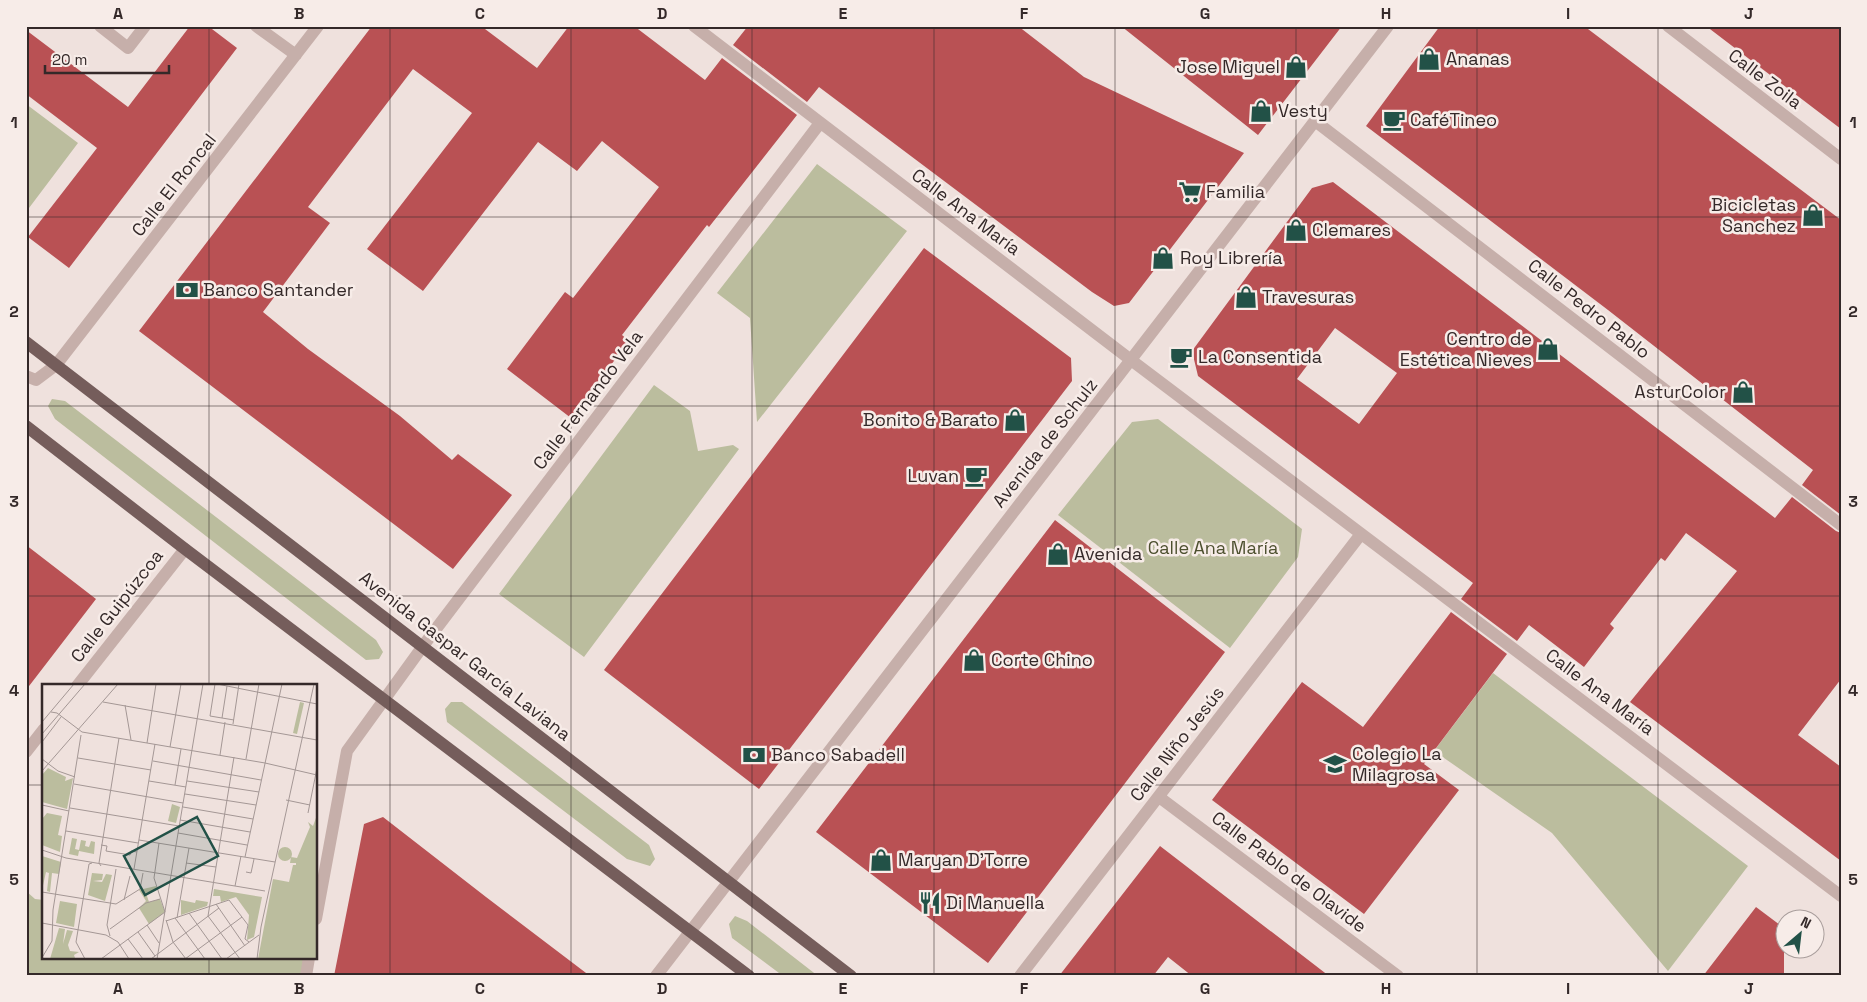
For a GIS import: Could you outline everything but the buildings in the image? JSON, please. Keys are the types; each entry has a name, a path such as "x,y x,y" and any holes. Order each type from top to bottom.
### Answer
{"main road":[{"name":"Avenida Gaspar García Laviana","path":"26,342 852,976"},
{"path":"26,426 185,549 749,976"}],"street":[{"path":"100,26 128,48 145,26"},
{"path":"256,26 296,55"},
{"name":"Calle El Roncal","path":"56,365 318,26"},
{"name":"Calle Ana María","path":"694,26 1131,360 1841,896"},
{"name":"Avenida de Schulz","path":"690,931 1388,26"},
{"name":"Calle Zoila","path":"1668,26 1841,158"},
{"name":"Calle Pedro Pablo","path":"1315,121 1841,525"},
{"name":"Calle Fernando Vela","path":"318,909 347,751 423,646 820,123"},
{"path":"26,376 36,380 56,365"},
{"name":"Calle Niño Jesús","path":"1020,976 1361,534"},
{"name":"Calle Guipúzcoa","path":"79,684 185,549"},
{"path":"26,752 42,732"},
{"name":"Calle Pablo de Olavide","path":"1159,796 1398,976"},
{"path":"656,976 690,931"},
{"path":"306,976 309,960"}],"green space":[{"path":"26,104 78,143 26,212"},
{"path":"817,164 907,231 757,422 750,318 717,293"},
{"path":"654,385 690,411 698,451 733,445 739,449 584,657 499,594"},
{"path":"52,399 65,401 376,640 383,652 379,659 366,660 55,419 48,406"},
{"name":"Calle Ana María","path":"1158,419 1302,529 1298,557 1230,648 1058,515 1132,422"},
{"path":"1493,673 1748,866 1668,971 1552,833 1434,751"},
{"path":"451,702 462,702 649,845 655,859 650,866 627,859 447,722 445,709"},
{"path":"26,891 35,899 42,900 42,960 309,960 306,976 26,976"},
{"path":"735,916 747,921 818,976 783,976 732,938 729,924"}],"place":[{"name":"Ananas","path":"1429,59"},
{"name":"Jose Miguel","path":"1296,67"},
{"name":"Vesty","path":"1261,111"},
{"name":"CaféTineo","path":"1394,120"},
{"name":"Familia","path":"1190,192"},
{"name":"Bicicletas Sanchez","path":"1813,215"},
{"name":"Clemares","path":"1296,230"},
{"name":"Roy Librería","path":"1163,258"},
{"name":"Banco Santander","path":"187,290"},
{"name":"Travesuras","path":"1246,297"},
{"name":"Centro de Estética Nieves","path":"1548,349"},
{"name":"La Consentida","path":"1181,357"},
{"name":"AsturColor","path":"1743,392"},
{"name":"Bonito & Barato","path":"1015,420"},
{"name":"Luvan","path":"976,476"},
{"name":"Avenida","path":"1058,554"},
{"name":"Corte Chino","path":"974,660"},
{"name":"Banco Sabadell","path":"754,755"},
{"name":"Colegio La Milagrosa","path":"1335,764"},
{"name":"Maryan D'Torre","path":"881,860"},
{"name":"Di Manuella","path":"930,903"}]}
